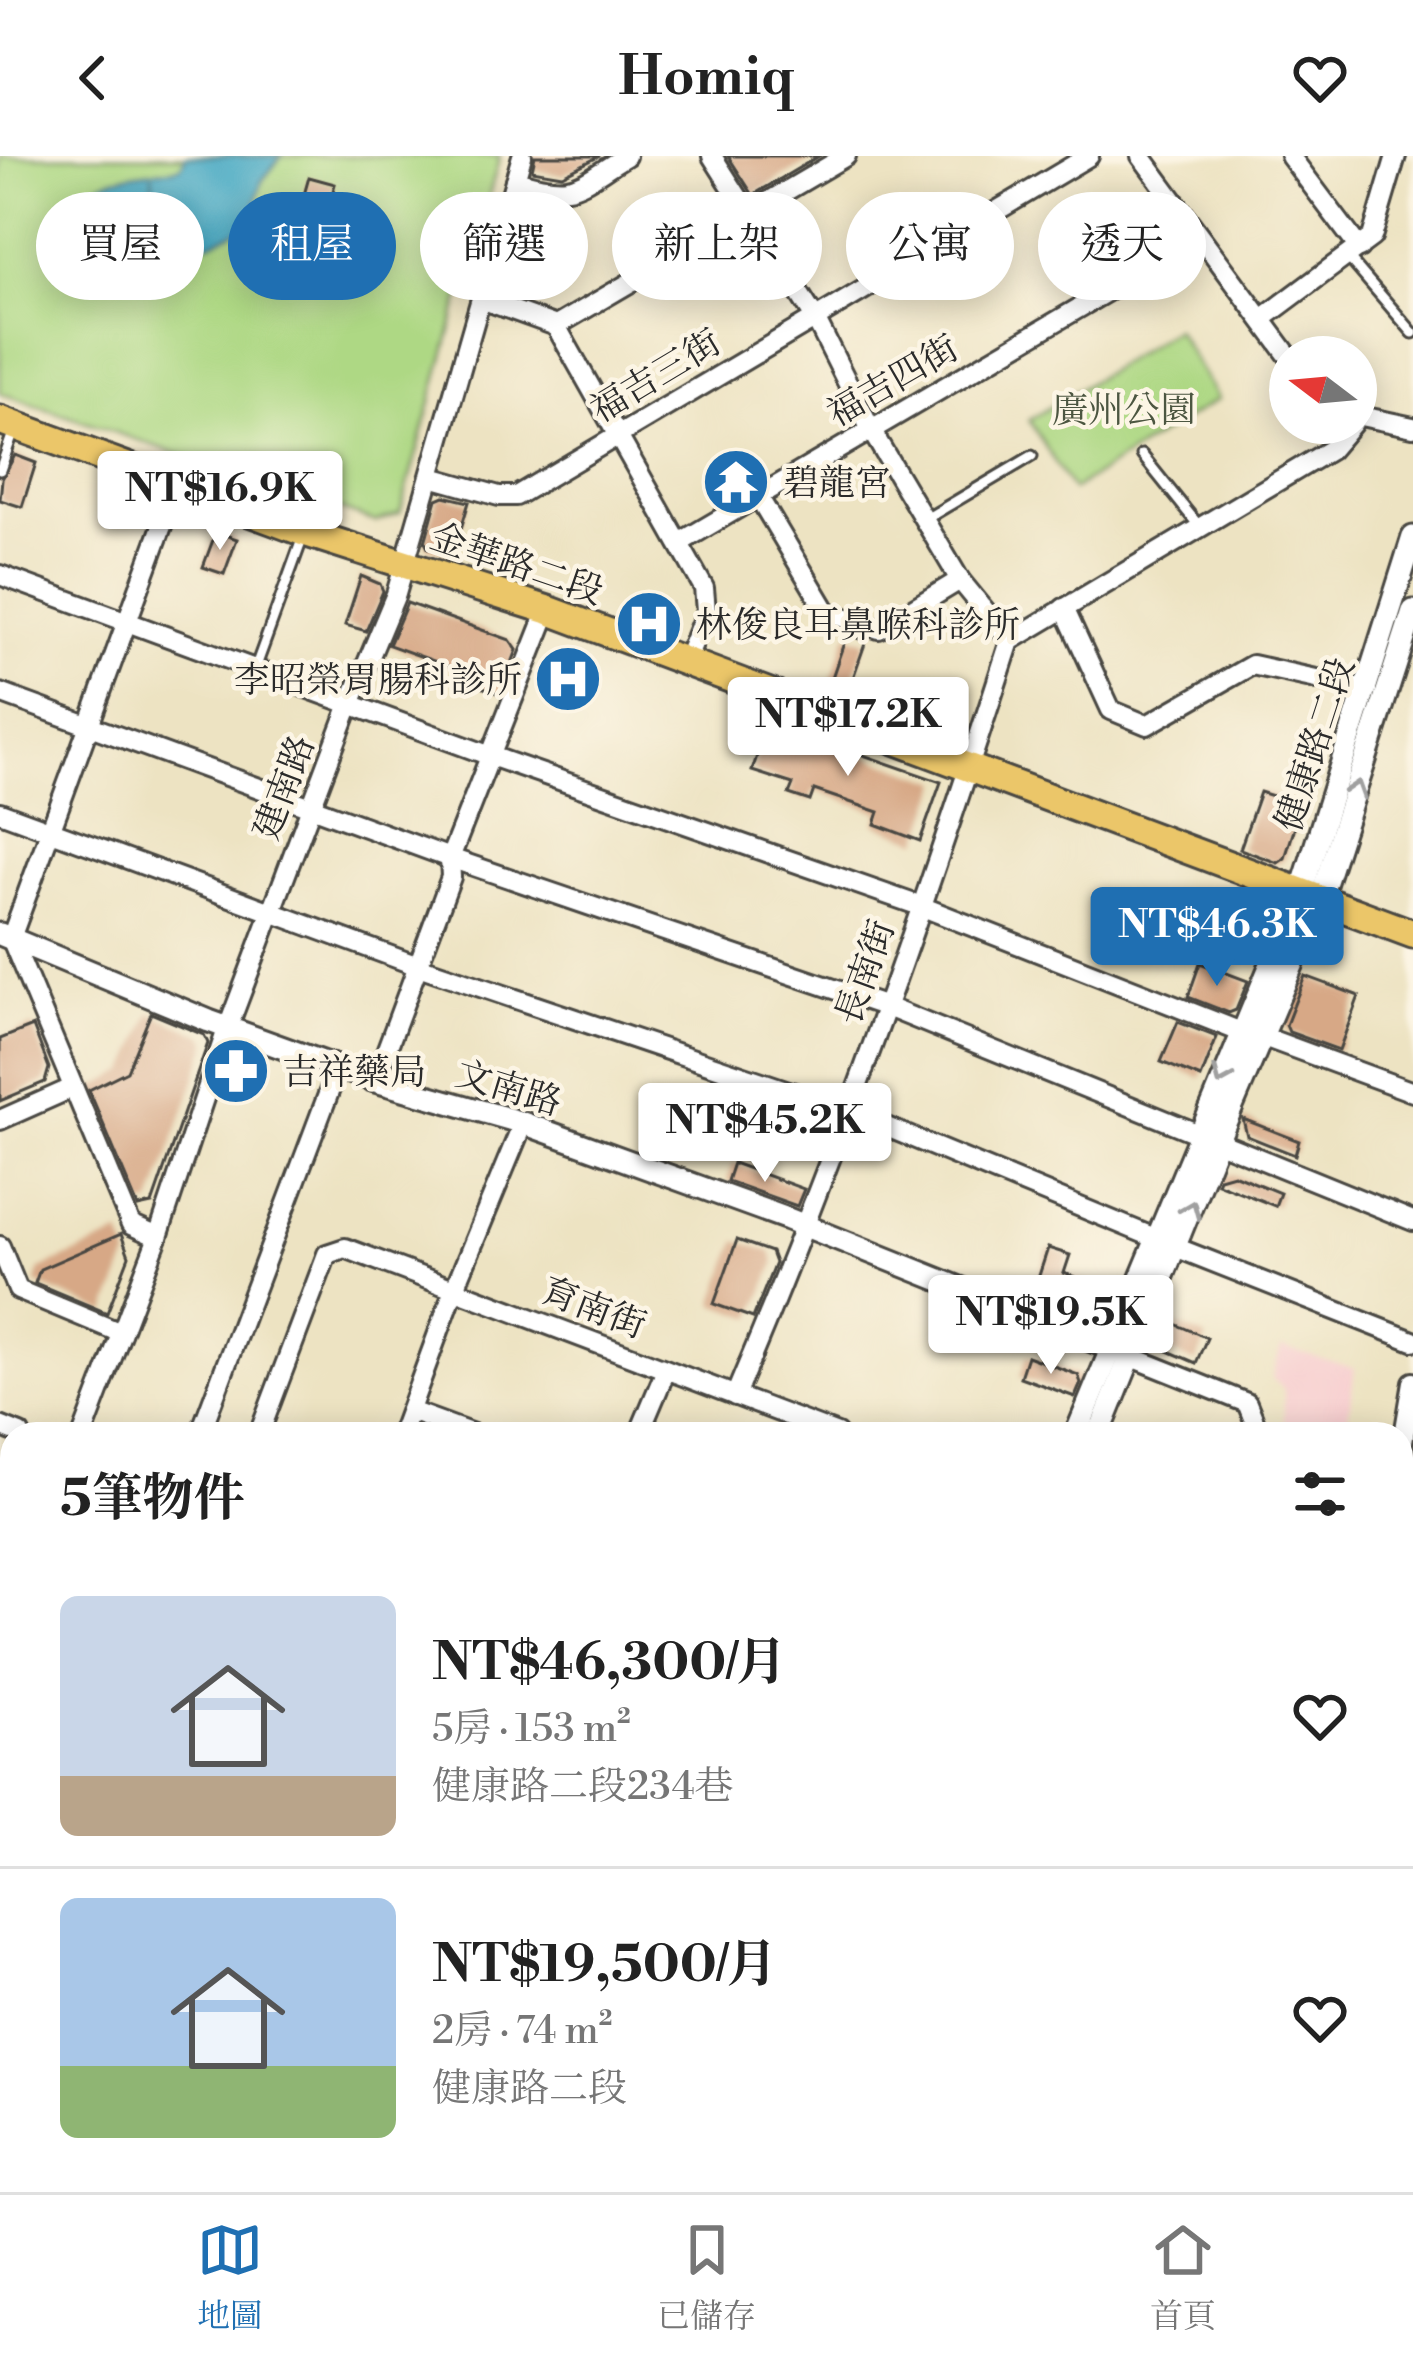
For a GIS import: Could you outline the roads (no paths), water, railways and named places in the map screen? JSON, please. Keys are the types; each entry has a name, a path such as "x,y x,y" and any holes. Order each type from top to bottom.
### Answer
{"main road":[{"name":"金華路二段","path":"8,423 304,532 548,610 1413,934"}],"street":[{"name":"建南路","path":"512,192 522,156"},
{"path":"712,156 737,192"},
{"path":"785,192 846,156"},
{"name":"福吉三街","path":"431,477 499,496 516,496 1089,156"},
{"path":"1141,156 1167,192"},
{"path":"1290,156 1353,252"},
{"path":"1262,319 1372,237 1396,156"},
{"path":"515,180 558,192 570,190 613,159"},
{"path":"1206,245 1274,336"},
{"path":"556,326 612,293"},
{"name":"建南路","path":"88,1422 158,1237 271,912 396,595 480,300"},
{"path":"486,300 556,326 620,434 704,588 706,611 686,661"},
{"path":"804,300 871,430 960,580 1010,641 1335,444"},
{"name":"福吉四街","path":"679,543 1093,300"},
{"path":"1377,421 1413,427"},
{"path":"158,1237 131,1225 5,936 177,485"},
{"path":"758,496 827,612 879,629 960,580"},
{"name":"健康路二段","path":"1311,896 1413,537"},
{"path":"0,575 488,755 922,907 1413,1092"},
{"path":"1064,608 1111,710 1147,725 1252,665 1367,690"},
{"path":"375,1082 452,877 450,858 548,610"},
{"name":"健康路二段","path":"1102,1422 1121,1353 1311,896 1413,610"},
{"name":"長南街","path":"735,1396 887,1007 1010,641"},
{"path":"0,693 450,858 887,1007 1413,1221"},
{"path":"0,812 418,966 848,1111 1413,1341"},
{"name":"文南路","path":"5,936 228,1028 375,1082 523,1123 804,1227 1121,1353"},
{"path":"205,1422 338,1068"},
{"path":"0,1120 72,1088"},
{"path":"406,1422 523,1123"},
{"path":"0,1246 18,1290 121,1334"},
{"name":"育南街","path":"264,1422 327,1254 344,1248 805,1422"},
{"path":"1121,1353 1247,1403 1255,1422"},
{"name":"健康路二段","path":"1083,1422 1121,1353"},
{"path":"644,1422 666,1370"},
{"path":"1407,1422 1413,1382"},
{"path":"410,1411 440,1422"}],"lane":[{"path":"1353,252 1413,333"},
{"path":"0,470 8,423"},
{"path":"1142,455 1200,527"},
{"path":"925,520 1032,456"},
{"path":"255,670 304,532"}],"water":[{"path":"185,156 282,156 259,192 228,192 228,235 208,244 204,243 204,192 154,192 152,174 153,192 88,192 125,175 182,165"}],"place":[{"name":"碧龍宮","path":"736,482"},
{"name":"林俊良耳鼻喉科診所","path":"649,624"},
{"name":"李昭榮胃腸科診所","path":"568,679"},
{"name":"吉祥藥局","path":"236,1071"}],"park label":[{"name":"廣州公園","path":"1124,409"}]}
